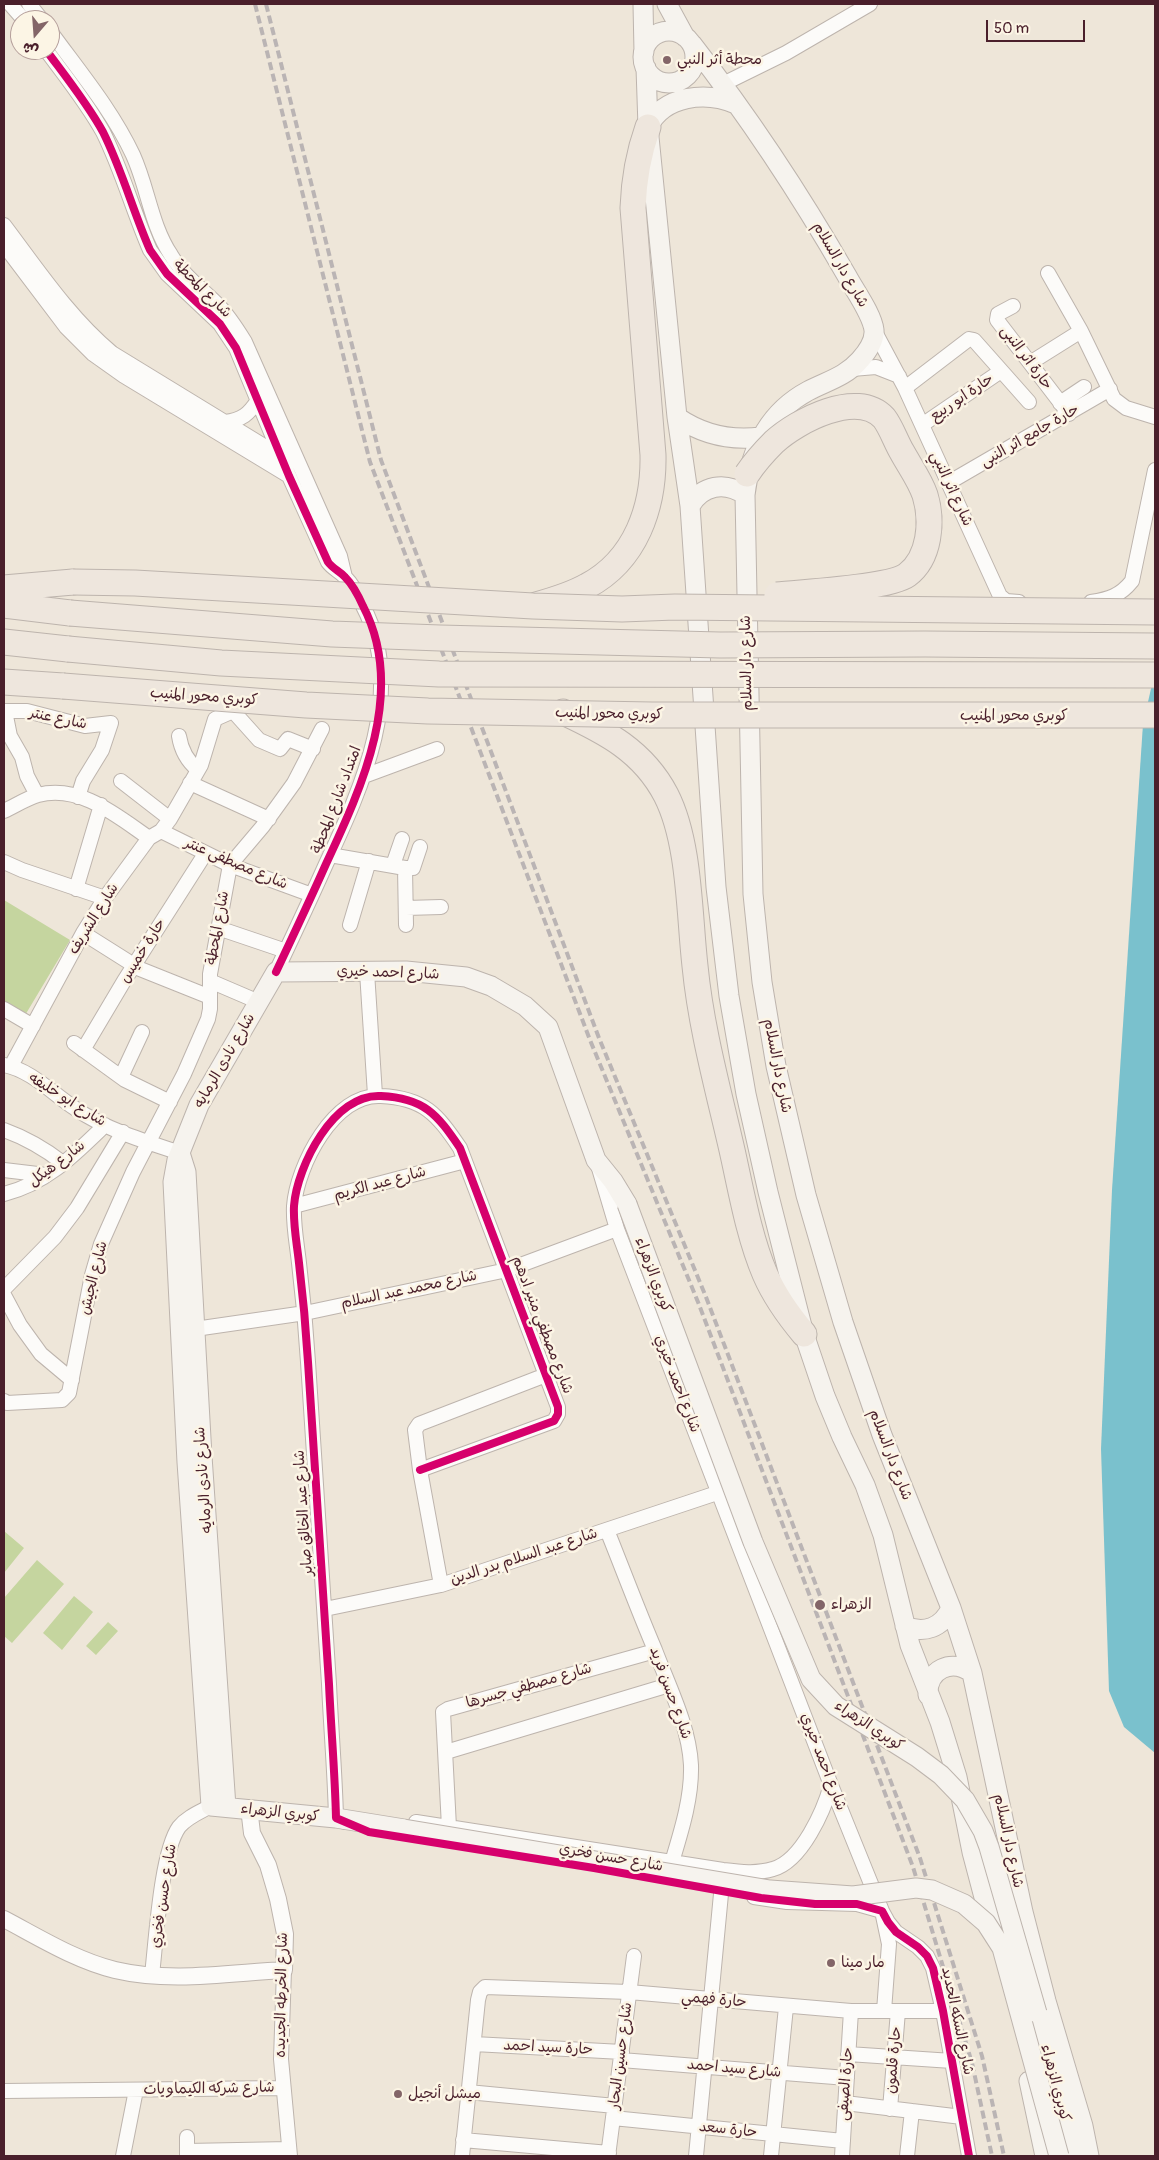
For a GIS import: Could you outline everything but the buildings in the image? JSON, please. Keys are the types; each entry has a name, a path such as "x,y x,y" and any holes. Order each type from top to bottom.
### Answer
{"highway":[{"path":"533,606 588,586 606,573 622,557 635,539 651,498 654,477 653,455 633,208 637,162 648,128"},
{"path":"675,607 888,583 906,576 920,562 929,534 925,494 884,418 873,412 862,408 843,407 805,421 775,441 755,463 746,484"},
{"path":"4,588 73,582 135,583 533,606 622,609 675,607 1155,612"},
{"path":"4,604 70,614 332,634 440,638 720,645 1155,646"},
{"path":"4,642 221,663 439,674 1155,675"},
{"name":"كوبري محور المنيب","path":"4,682 306,705 428,711 672,715 1155,715"},
{"path":"563,712 602,730 628,748 649,769 662,788 678,823 683,852 699,999 743,1196 764,1272 780,1304 804,1334"}],"main road":[{"path":"643,4 648,128 677,417 690,506 712,832 728,987 757,1143 804,1334 838,1427 874,1510 891,1563 905,1626 918,1670 940,1722 957,1777 972,1852 1005,1976 1035,2104 1045,2156"},
{"name":"شارع دار السلام","path":"667,4 688,40 723,84 814,219 866,311 874,330 872,341 867,351 852,368 832,381 809,390 786,406 768,425 755,449 746,484 753,894 761,974 776,1066 806,1195 843,1322 882,1435 951,1608 972,1673 1026,1921 1046,2001 1083,2126 1089,2156"},
{"path":"673,32 688,40 694,50 695,63 684,79 672,83 659,81 654,78 645,60 650,40 660,33 673,32"},
{"path":"648,128 664,109 684,99 705,96 716,97 736,104"},
{"path":"677,417 699,430 723,437 761,437"},
{"path":"690,506 698,495 711,488 725,486 739,491 746,484"},
{"name":"شارع احمد خيري","path":"276,972 406,970 466,977 491,986 525,1006 548,1027 596,1160"},
{"name":"شارع نادى الرمايه","path":"219,1807 188,1462 173,1182 174,1167 199,1105 276,972"},
{"name":"شارع نادى الرمايه","path":"180,1153 186,1172 219,1807"},
{"name":"كوبري الزهراء","path":"596,1160 613,1181 627,1204 753,1542 805,1668 818,1689 836,1706 930,1765 965,1800 979,1823 989,1847 1074,2156"},
{"path":"905,1626 919,1630 934,1628 944,1620 951,1608"},
{"path":"928,1694 929,1682 932,1676 942,1668 961,1667 972,1673"},
{"name":"كوبري الزهراء","path":"219,1807 336,1815 404,1829 770,1890 853,1896 916,1888 932,1890 964,1904 986,1924 1002,1948 1060,2156"}],"street":[{"path":"723,84 786,53 870,4"},
{"name":"شارع المحطة","path":"60,45 108,112 126,141 139,171 158,231 171,256 184,273 228,317 245,342 343,563 345,577"},
{"name":"شارع المحطة","path":"53,60 86,104 103,132 150,250 167,274 210,314 228,336 242,361 289,476 328,562 345,577"},
{"path":"4,225 65,306 95,339 131,366 225,422 304,474"},
{"path":"4,246 66,327 93,354 124,376 289,476"},
{"path":"1048,273 1081,331 1114,399 1120,405 1155,418"},
{"name":"حارة اثر النبى","path":"1013,306 998,314 996,318 1064,409"},
{"name":"شارع اثر النبي","path":"874,330 902,382 1000,596 1006,601 1092,602 1109,599 1122,592 1132,582 1155,470"},
{"path":"1030,363 1081,331"},
{"path":"852,368 876,367 902,382 969,339 974,340 1029,402"},
{"name":"حارة ابو ربيع","path":"922,425 1001,371"},
{"path":"1064,409 1084,387"},
{"name":"حارة جامع اثر النبى","path":"948,483 1064,409 1110,389"},
{"path":"225,422 242,419 258,400"},
{"name":"امتداد شارع المحطة","path":"276,972 364,776 375,736 382,675 373,632 364,607 345,577"},
{"path":"4,711 10,736 22,757 27,776 37,795 4,811"},
{"name":"شارع عنتر","path":"4,711 27,712 85,726 112,723 102,750 83,781 78,797"},
{"name":"شارع الشريف","path":"8,1065 33,1026 83,933 105,898 170,819 198,770 215,719 230,712 236,713 259,740 282,749 288,739 313,750"},
{"name":"شارع المحطة","path":"149,1142 184,1074 208,1020 210,981 230,865 269,819 294,783 313,750 322,729"},
{"path":"179,736 190,764 198,770"},
{"path":"364,776 438,749"},
{"path":"122,781 170,819"},
{"path":"190,783 269,819"},
{"name":"شارع مصطفى عنتر","path":"37,795 54,792 93,800 155,835 312,895"},
{"path":"76,889 100,805"},
{"path":"402,838 399,866 406,908 406,925"},
{"path":"330,855 413,868 420,848"},
{"name":"حارة خميس","path":"121,1077 78,1047 134,966 205,854"},
{"path":"350,925 369,861"},
{"path":"4,862 105,898"},
{"path":"406,908 441,907"},
{"path":"218,928 286,951"},
{"path":"83,933 134,966 210,997"},
{"path":"367,972 375,1095"},
{"path":"210,981 259,1002"},
{"path":"4,1009 33,1026"},
{"path":"142,1032 121,1077 170,1102"},
{"name":"شارع ابو خليفه","path":"8,1065 44,1085 76,1109 105,1125 180,1153"},
{"name":"شارع مصطفي منير ادهم","path":"375,1095 399,1097 422,1105 442,1121 460,1148 558,1407 558,1414 554,1421 420,1470"},
{"name":"شارع عبد الخالق صابر","path":"336,1815 325,1609 305,1312 294,1206 298,1183 307,1158 318,1137 341,1112 352,1104 375,1095"},
{"name":"شارع هيكل","path":"4,1194 24,1188 46,1176 64,1163 105,1125"},
{"path":"4,1130 40,1147 64,1163"},
{"path":"4,1289 55,1237 77,1208 123,1132"},
{"name":"شارع الجيش","path":"70,1386 92,1275 101,1244 133,1172 149,1142"},
{"name":"شارع احمد خيري","path":"596,1160 617,1230 882,1911 889,1944 884,2011"},
{"name":"شارع عبد الكريم","path":"294,1206 465,1161"},
{"path":"4,1170 46,1176"},
{"name":"شارع محمد عبد السلام","path":"195,1328 305,1312 507,1270 617,1230"},
{"path":"4,1294 20,1325 41,1354 70,1386 62,1400 8,1403 4,1401"},
{"name":"شارع مصطفي منير ادهم","path":"441,1585 420,1470 415,1430 419,1424 546,1375"},
{"name":"شارع عبد السلام بدر الدين","path":"325,1609 441,1585 720,1492"},
{"name":"شارع حسن فريد","path":"607,1530 669,1685 689,1742 691,1767 689,1791 683,1824 672,1862"},
{"name":"شارع مصطفي جسرها","path":"449,1827 446,1752 442,1716 448,1709 655,1651"},
{"path":"446,1752 669,1685"},
{"name":"شارع حسن فخري","path":"336,1815 449,1827 723,1870 758,1873 776,1869 804,1843 816,1825 825,1806 831,1784"},
{"name":"شارع حسن فخري","path":"152,1975 161,1901 172,1838 190,1816 219,1807"},
{"name":"شارع الخرطه الجديده","path":"250,1808 252,1833 268,1865 278,1899 285,1934 280,2029 283,2088 290,2152"},
{"name":"شارع حسن فخري","path":"336,1815 369,1832 788,1902 857,1904 882,1911"},
{"path":"696,2156 723,1870"},
{"name":"شارع السكه الحديد","path":"882,1911 896,1932 918,1946 927,1956 933,1968 943,2011 969,2156"},
{"path":"4,1919 80,1958 116,1970 152,1975 182,1976 284,1970"},
{"name":"شارع حسين البحار","path":"608,2154 634,1956"},
{"name":"حارة فهمي","path":"474,2044 478,2000 480,1992 485,1987 629,1992 851,2011 943,2011"},
{"path":"771,2156 786,2006"},
{"name":"حارة الصيفى","path":"842,2156 851,2011"},
{"name":"حارة قلمون","path":"890,2109 898,2011"},
{"path":"462,2156 474,2044"},
{"name":"حارة سيد احمد","path":"474,2044 621,2056"},
{"path":"848,2054 952,2061"},
{"name":"شارع سيد احمد","path":"621,2056 704,2067 847,2078"},
{"name":"شارع شركه الكيماويات","path":"4,2091 283,2088"},
{"name":"شارع شركه الكيماويات","path":"123,2156 136,2090"},
{"name":"حارة سعد","path":"468,2092 614,2112 698,2127 842,2141"},
{"path":"845,2103 962,2117"},
{"path":"907,2156 912,2112"},
{"path":"187,2137 187,2154 290,2152"},
{"path":"463,2140 608,2154"}],"green space":[{"path":"4,900 70,940 24,1017 4,1005"},
{"path":"4,1531 24,1548 4,1573"},
{"path":"37,1560 64,1584 12,1643 4,1636 4,1598"},
{"path":"74,1596 93,1612 62,1650 43,1633"},
{"path":"108,1622 118,1631 96,1655 86,1646"}],"water":[{"path":"1155,671 1155,1753 1124,1727 1109,1691 1101,1449 1112,1190 1143,724"}],"railway":[{"path":"255,4 370,462 590,1040 698,1302 913,1867 972,2063 992,2156"},
{"path":"266,4 381,460 599,1038 706,1297 920,1858 982,2056 1004,2156"}],"cycle path":[{"path":"53,60 83,100 103,132 150,250 167,274 220,324 236,348 289,476 328,562 353,587 376,638 381,671 380,704 374,738 365,771 340,834 276,972"},
{"path":"420,1470 554,1421 558,1414 558,1407 460,1148 436,1117 419,1104 396,1097 364,1098 348,1106 321,1135 310,1153 302,1172 294,1206 307,1350 327,1644 336,1818 369,1832 594,1868 761,1898 815,1904 857,1904 882,1911 896,1932 918,1947 927,1956 933,1968 943,2011 969,2156"}],"place":[{"name":"محطة أثر النبي","path":"667,60"},
{"name":"الزهراء","path":"820,1605"},
{"name":"مار مينا","path":"831,1963"},
{"name":"ميشل أنجيل","path":"398,2094"}]}
